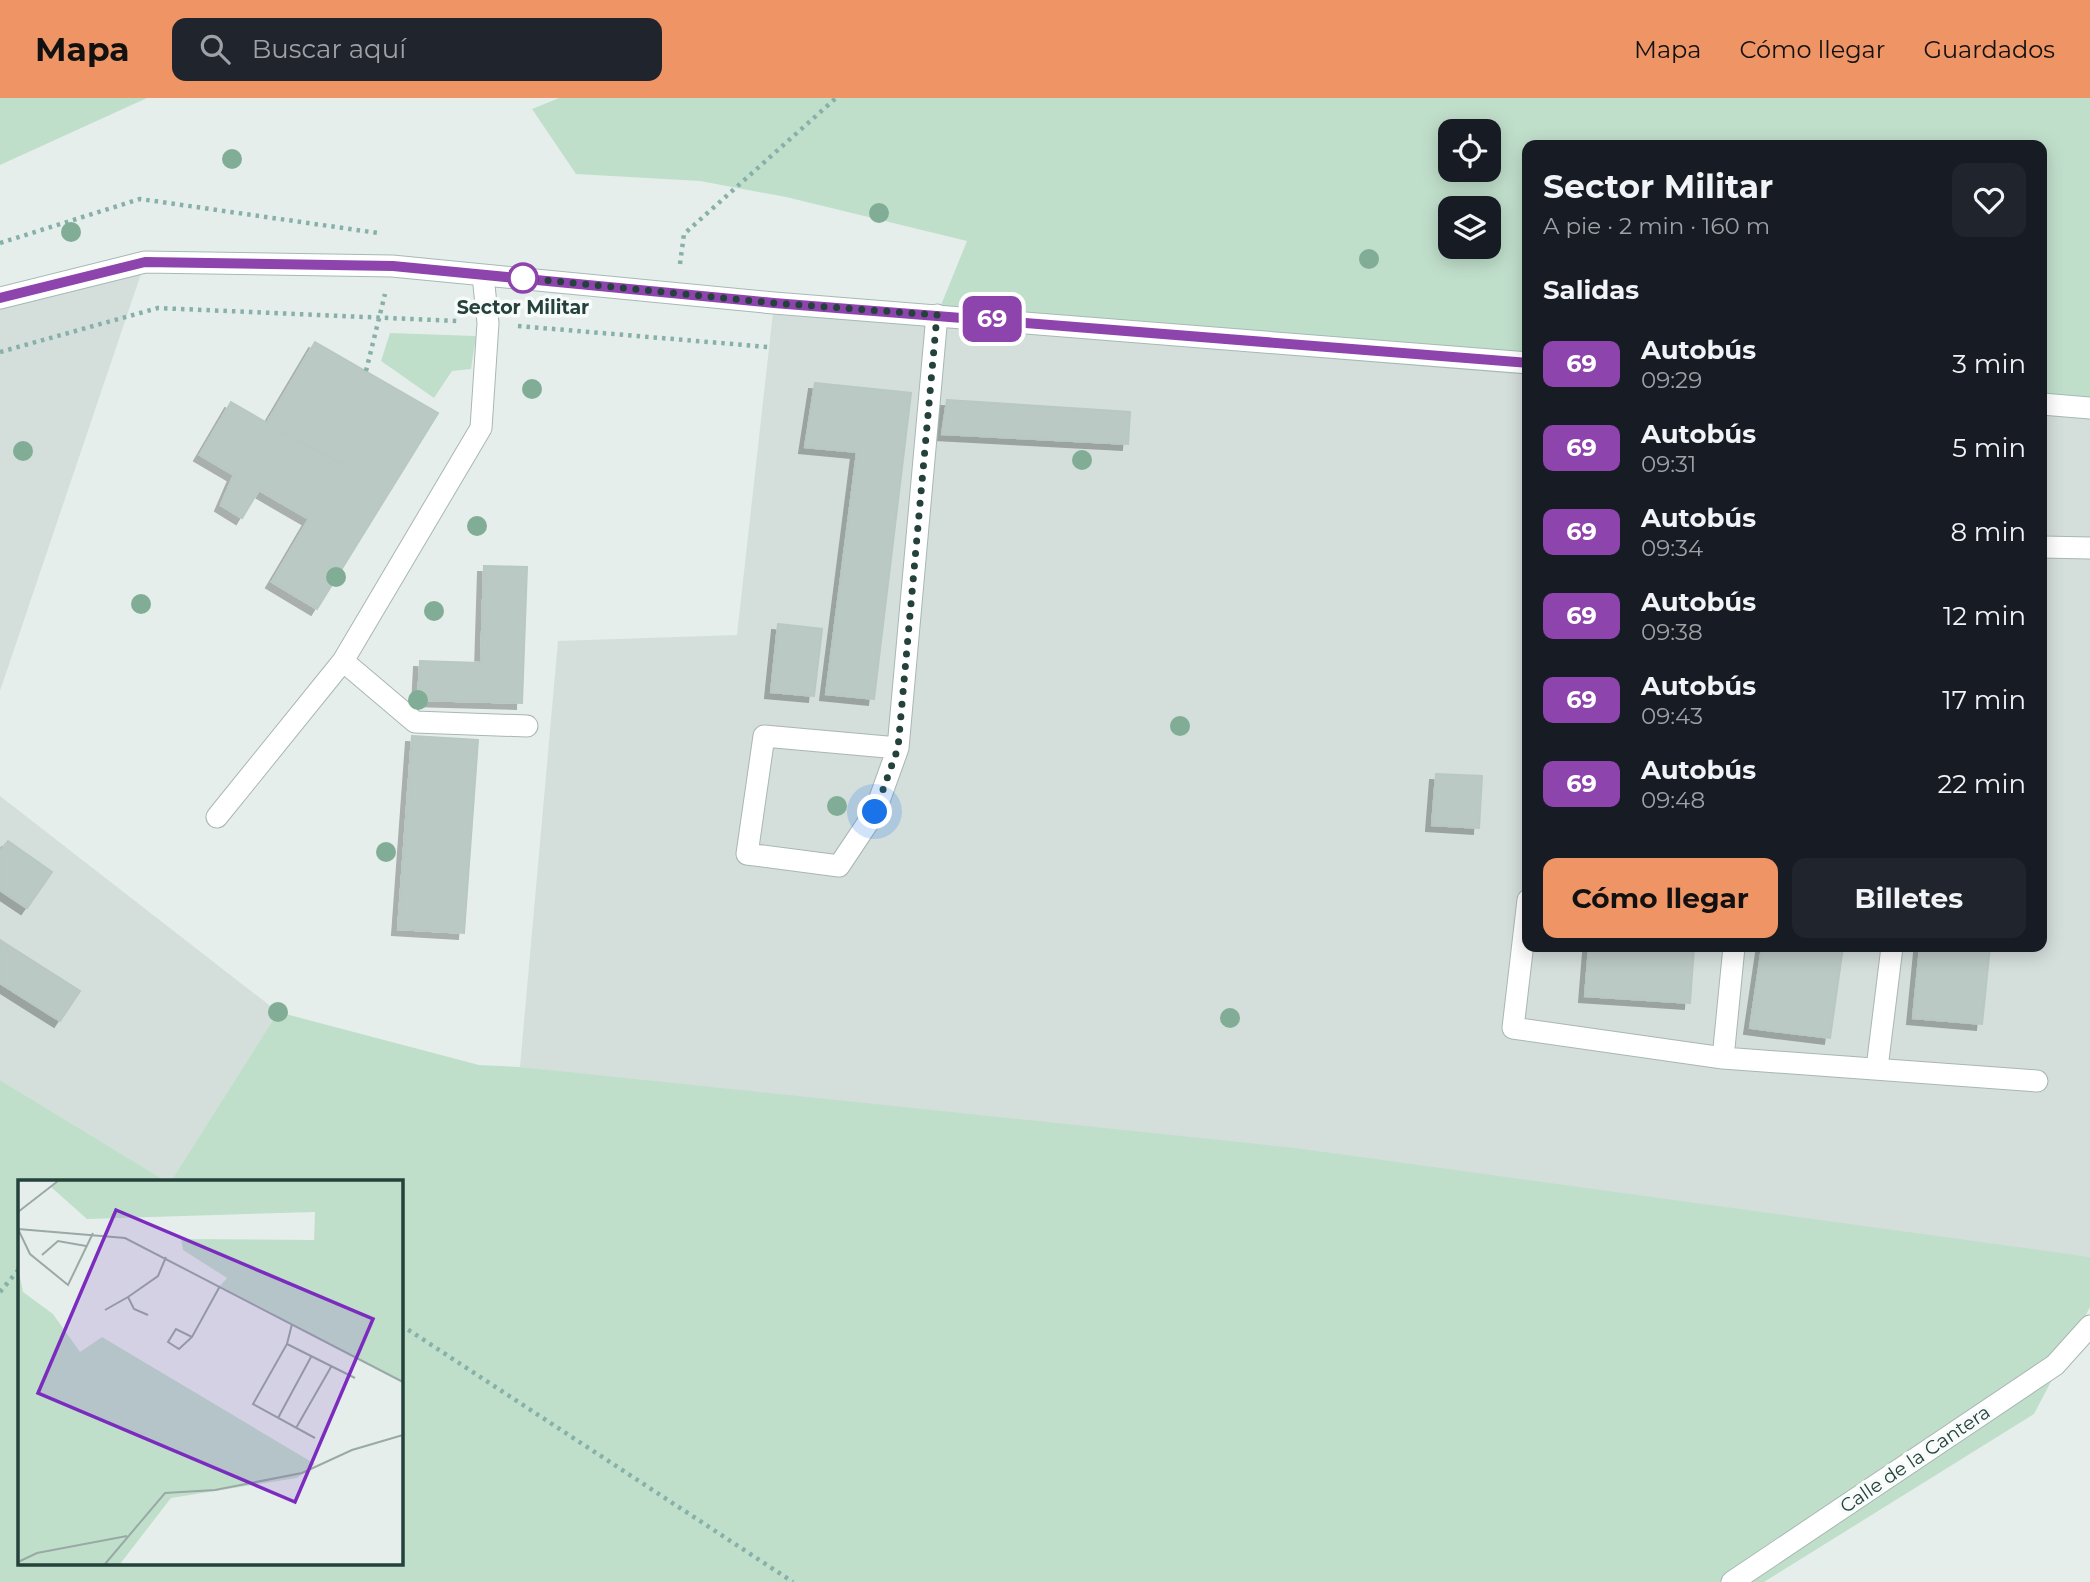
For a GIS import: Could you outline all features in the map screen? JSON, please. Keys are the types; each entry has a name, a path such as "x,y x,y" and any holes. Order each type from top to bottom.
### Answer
{"main road":[{"path":"0,298 145,262 393,266 676,293 1522,363"},
{"path":"217,817 343,661 481,428 488,323 483,276"},
{"path":"898,748 764,736 747,854 839,866 875,812 898,748 937,315"},
{"path":"2047,404 2090,408"},
{"path":"2047,548 2090,548"},
{"path":"343,661 415,722 527,726"},
{"path":"1522,951 1513,1028 1723,1058 2037,1081"},
{"path":"1723,1058 1734,952"},
{"path":"1877,1068 1891,952"},
{"name":"Calle de la Cantera","path":"1732,1582 2055,1365 2090,1326"}],"path":[{"path":"676,293 684,234 836,98"},
{"path":"0,243 140,199 389,234"},
{"path":"366,371 393,266"},
{"path":"0,352 158,308 488,323 768,347"},
{"path":"0,1292 18,1270"},
{"path":"402,1326 793,1582"}],"shaded area":[{"path":"145,262 0,691 0,305"},
{"path":"774,303 1522,363 1522,952 2047,952 2047,407 2090,411 2090,1257 520,1067 558,641 737,635"},
{"path":"0,796 278,1012 172,1180 164,1180 0,1080"}],"green space":[{"path":"0,98 147,98 0,165"},
{"path":"559,98 2090,98 2090,411 2047,407 2047,140 1522,140 1522,363 937,315 967,241 786,197 700,181 576,174 532,109"},
{"path":"390,333 476,336 471,369 452,371 434,398 381,361"},
{"path":"278,1012 479,1065 520,1067 1295,1148 2090,1257 2090,1307 2034,1414 1764,1582 0,1582 0,1080 164,1180 18,1180 18,1564 402,1564 402,1180 172,1180"}],"building":[{"path":"315,342 438,413 317,609 272,582 309,519 259,490 242,518 221,505 234,475 200,455 231,402 267,423"},
{"path":"315,342 438,413 390,491 267,423"},
{"path":"815,383 911,393 874,699 826,694 857,452 805,447"},
{"path":"947,400 1130,412 1128,444 942,434"},
{"path":"484,566 527,567 522,703 418,700 420,661 481,663"},
{"path":"778,624 822,629 814,696 771,692"},
{"path":"412,736 478,740 464,933 398,929"},
{"path":"1436,774 1482,776 1479,828 1432,825"},
{"path":"8,841 52,872 27,908 0,890 0,851"},
{"path":"0,940 80,991 60,1021 0,983"},
{"path":"1589,952 1694,952 1690,1003 1585,996"},
{"path":"1761,952 1842,952 1830,1038 1750,1028"},
{"path":"1920,952 1989,952 1982,1024 1913,1018"}],"bus line":[{"name":"69","path":"0,298 145,262 393,266 774,303 1522,362"}],"place":[{"name":"Sector Militar","path":"523,278"}],"route":[{"path":"523,278 774,303 937,315 898,748 875,812"}]}
